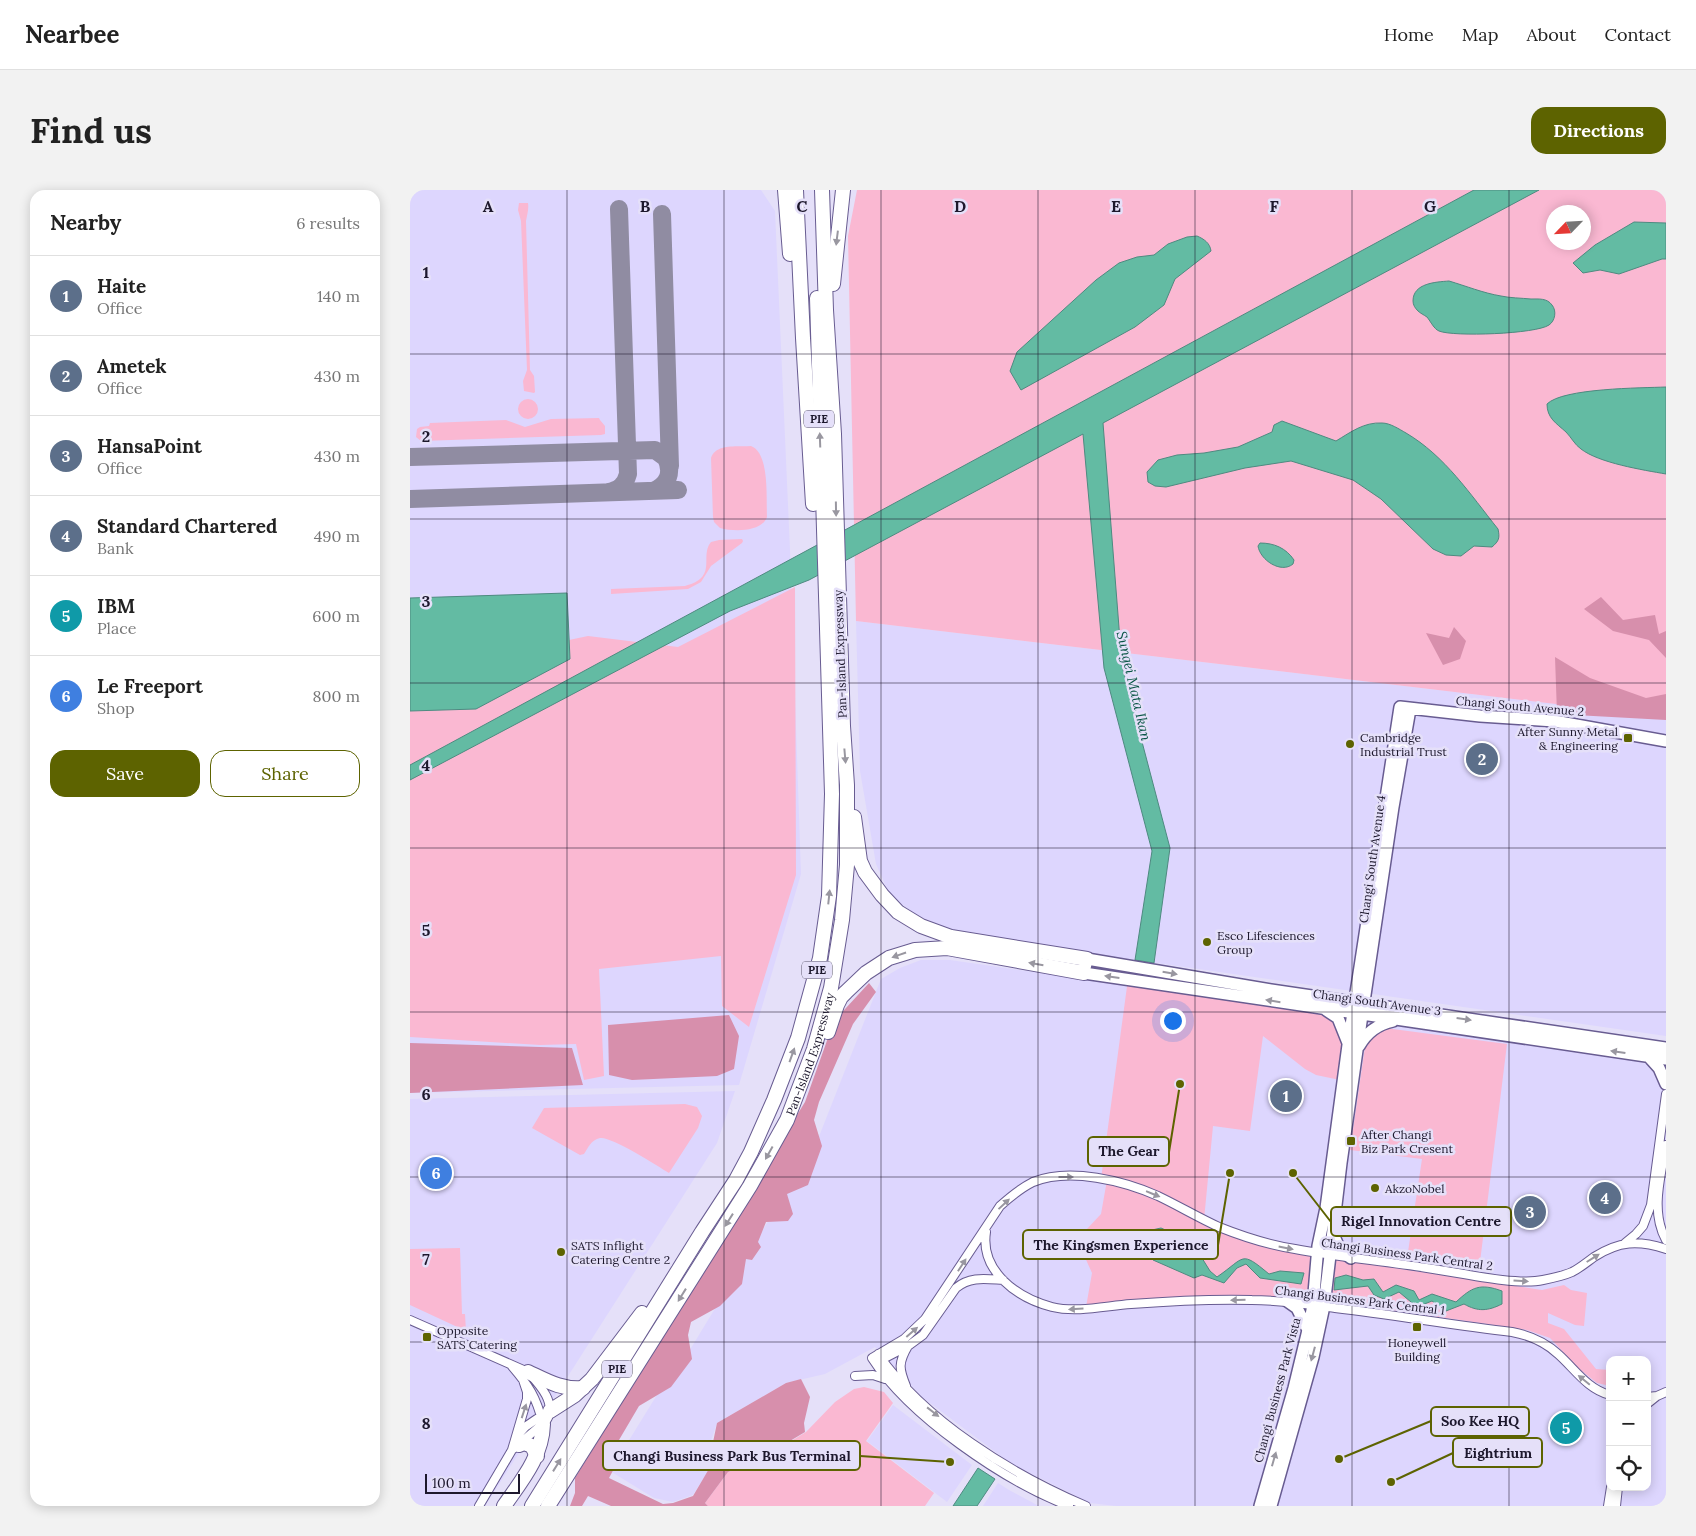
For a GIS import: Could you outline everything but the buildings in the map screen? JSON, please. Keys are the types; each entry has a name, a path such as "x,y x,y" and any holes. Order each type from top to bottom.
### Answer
{"highway":[{"path":"785,190 797,378 819,538"},
{"path":"796,190 810,466"},
{"name":"PIE","path":"814,190 819,538"},
{"name":"PIE","path":"822,190 826,310 830,355"},
{"path":"830,355 834,271 843,190"},
{"name":"Pan-Island Expressway","path":"548,1506 555,1500 750,1186 787,1120 814,1050 831,988 842,920 846,864 847,785 843,726 830,355"},
{"name":"Pan-Island Expressway","path":"532,1506 736,1180 751,1152 774,1100 798,1038 820,958 829,896 832,835 819,538"},
{"path":"847,785 852,798 860,861 872,882 898,912 921,926 950,937 1086,966"},
{"path":"787,1120 798,1110 802,1102 840,997 866,973 889,958 915,950 947,948 1086,966"},
{"path":"504,1506 537,1456 545,1417 583,1388 605,1362 702,1232"},
{"path":"526,1376 557,1386 574,1389 583,1388"},
{"path":"514,1446 524,1443 532,1446 537,1456"}],"main road":[{"name":"Changi South Avenue 2","path":"1405,708 1554,721 1666,741"},
{"name":"Changi South Avenue 4","path":"1358,1009 1393,807 1405,708"},
{"name":"Changi South Avenue 3","path":"1086,966 1358,1009 1666,1048"},
{"name":"Changi South Avenue 3","path":"1086,966 1321,1008 1358,1009 1398,1019 1666,1060"},
{"path":"1321,1008 1331,1012 1338,1018 1353,1047 1379,1025 1398,1019"},
{"name":"Changi Business Park Vista","path":"1260,1506 1294,1388 1308,1330 1318,1305 1330,1255 1358,1009"},
{"name":"Changi Business Park Vista","path":"1271,1506 1313,1357 1318,1305 1317,1253 1353,1047"},
{"path":"1649,1056 1666,1084"},
{"path":"1332,1232 1337,1245 1345,1255 1351,1258"},
{"path":"1287,1300 1297,1308 1308,1330"}],"street":[{"path":"1625,1243 1643,1226 1651,1205 1666,1094"},
{"path":"1666,1146 1657,1204 1660,1225 1666,1240"},
{"name":"Changi Business Park Central 2","path":"877,1359 904,1339 926,1319 1000,1206 1026,1186 1045,1178 1059,1176 1087,1177 1127,1185 1156,1195 1208,1222 1272,1245 1495,1278 1533,1281 1563,1275 1625,1243 1649,1244 1666,1249"},
{"name":"Changi Business Park Central 1","path":"986,1227 984,1241 986,1252 995,1273 1015,1290 1052,1307 1071,1310 1153,1302 1287,1300 1521,1334 1533,1338 1557,1352 1578,1375 1591,1386 1606,1394"},
{"path":"877,1359 908,1346 923,1334 956,1288 968,1280 1003,1280"},
{"path":"410,1320 509,1364 544,1392 545,1417 514,1446"},
{"path":"907,1391 900,1365 908,1346"},
{"path":"877,1359 887,1380 919,1412 963,1446 1009,1476 1068,1506"},
{"path":"877,1359 907,1391 972,1443 1009,1468 1056,1493 1086,1506"},
{"path":"855,1376 873,1375 887,1380"},
{"path":"479,1506 514,1446 527,1399 526,1376"},
{"path":"1651,1401 1666,1392"},
{"path":"1651,1397 1657,1396"},
{"path":"1608,1506 1610,1491"},
{"path":"1616,1506 1618,1491"}],"shaded area":[{"path":"410,190 761,190 775,211 790,550 801,874 739,1085 410,1093"},
{"path":"857,190 1666,190 1666,717 856,621 848,236"},
{"path":"1474,190 1539,190 1103,423 1122,666 1170,848 1154,963 1135,960 1152,851 1104,668 1083,434 809,580 730,611 410,780 410,765"},
{"path":"519,203 528,203 526,221 530,370 534,376 534,393 524,391 523,381 527,370"},
{"path":"1634,222 1666,223 1666,259 1619,274 1600,270 1583,273 1573,263 1595,245"},
{"path":"1197,236 1206,242 1211,251 1175,279 1164,305 1135,327 1021,390 1010,371 1017,352 1096,280 1119,263 1137,257 1154,255 1168,244 1187,237"},
{"path":"1449,281 1494,295 1545,300 1554,307 1554,318 1549,325 1528,331 1460,334 1439,331 1427,317 1415,308 1413,302 1414,295 1417,290 1426,285"},
{"path":"1666,387 1666,474 1622,465 1589,454 1579,447 1553,420 1547,409 1547,404 1556,399 1585,392"},
{"path":"528,399 535,402 538,409 535,416 528,419 521,416 518,409 521,402"},
{"path":"599,418 605,426 605,434 601,435 421,441 416,437 417,429 429,426 430,423 506,420 525,427 551,419"},
{"path":"1282,421 1336,441 1358,428 1375,423 1385,423 1406,433 1433,453 1456,476 1498,529 1498,541 1492,547 1474,546 1461,556 1446,555 1433,549 1381,499 1353,480 1291,461 1245,468 1166,487 1155,486 1148,482 1147,472 1158,460 1177,455 1204,453 1238,447 1272,432 1274,425"},
{"path":"751,446 757,450 764,467 767,488 767,517 760,526 747,530 720,528 714,522 713,517 711,458 717,450 722,448"},
{"path":"742,539 742,543 711,566 701,582 688,589 611,594 611,589 685,586 695,582 705,572 708,548 711,542"},
{"path":"1260,543 1275,545 1283,549 1294,560 1293,564 1283,567 1272,564 1260,551 1258,546"},
{"path":"795,587 796,875 749,1027 722,1006 721,956 599,969 604,1076 584,1080 576,1044 540,1045 410,1037 410,711 476,709 570,659 569,640 588,636 678,647"},
{"path":"567,593 570,659 476,709 410,711 410,598"},
{"path":"1601,597 1623,620 1655,615 1659,634 1666,631 1666,658 1649,640 1613,631 1584,609"},
{"path":"856,621 1666,717 1666,1036 947,933 924,921 890,895 876,864 860,771"},
{"path":"1454,627 1466,641 1460,659 1443,665 1426,633 1449,638"},
{"path":"1555,657 1590,678 1646,698 1666,694 1666,720 1557,714"},
{"path":"921,960 950,960 1666,1062 1666,1506 1116,1506 1090,1503 1010,1463 922,1397 875,1347 825,1374 786,1383 717,1423 711,1441 713,1463 693,1495 673,1502 654,1498 610,1471 660,1390 674,1376 818,1139 881,979 900,968"},
{"path":"1128,979 1321,1008 1344,1030 1340,1080 1316,1075 1305,1069 1263,1036 1250,1131 1213,1126 1204,1220 1219,1226 1317,1253 1312,1304 1284,1300 1086,1307 1092,1273 1083,1253 1086,1230 1101,1214 1107,1180 1101,1179"},
{"path":"869,983 876,992 853,1024 819,1102 814,1120 822,1146 808,1185 787,1194 793,1214 788,1221 766,1222 758,1242 761,1247 752,1260 746,1259 742,1284 720,1306 691,1322 688,1335 692,1359 671,1387 639,1406 619,1440 626,1446 609,1478 663,1504 673,1503 693,1496 713,1462 712,1447 717,1423 786,1383 801,1379 810,1397 804,1423 805,1432 755,1462 728,1472 705,1503 708,1506 611,1506 588,1496 582,1506 570,1506 575,1493 575,1478 805,1102 834,1021"},
{"path":"729,1015 739,1036 734,1069 717,1076 632,1080 609,1075 608,1025"},
{"path":"1385,1028 1507,1044 1480,1262 1408,1252 1422,1159 1350,1150 1366,1040"},
{"path":"410,1043 572,1048 583,1085 410,1093"},
{"path":"735,1091 717,1143 485,1506 410,1506 410,1099"},
{"path":"685,1104 697,1107 702,1116 698,1128 669,1173 635,1152 606,1139 594,1140 584,1154 580,1155 532,1128 544,1108"},
{"path":"1161,1228 1192,1242 1210,1271 1217,1277 1239,1261 1247,1259 1269,1274 1280,1271 1304,1273 1301,1284 1260,1278 1246,1264 1237,1268 1224,1283 1202,1275 1194,1278 1153,1260 1157,1254 1141,1245 1143,1232"},
{"path":"460,1248 462,1314 465,1314 466,1331 410,1305 410,1249"},
{"path":"1335,1259 1542,1290 1564,1285 1571,1290 1587,1293 1584,1326 1575,1325 1548,1313 1548,1323 1564,1329 1596,1369 1606,1370 1606,1385 1597,1383 1578,1368 1550,1338 1527,1330 1331,1301"},
{"path":"1346,1275 1363,1280 1374,1279 1383,1292 1396,1285 1414,1291 1419,1300 1432,1294 1456,1302 1472,1290 1488,1287 1502,1291 1502,1304 1483,1310 1464,1304 1446,1311 1432,1301 1417,1307 1399,1292 1384,1299 1374,1295 1368,1286 1334,1290 1335,1278"},
{"path":"864,1387 884,1392 893,1403 866,1441 934,1493 925,1506 708,1506 705,1503 728,1472 755,1463 806,1432 835,1402 854,1389"},
{"path":"893,1405 972,1465 947,1502 867,1441"},
{"path":"978,1468 995,1479 977,1506 953,1506"},
{"path":"998,1483 1009,1490 1039,1506 983,1506"}],"taxiway":[{"path":"608,492 621,486 628,474 619,209"},
{"path":"662,214 670,466"},
{"path":"410,457 655,450 666,458 669,473 666,482 653,491"},
{"path":"410,499 678,490"}],"place":[{"name":"After Sunny Metal & Engineering","path":"1628,738"},
{"name":"Cambridge Industrial Trust","path":"1350,744"},
{"name":"Ametek","path":"1482,759"},
{"name":"Esco Lifesciences Group","path":"1207,942"},
{"name":"The Gear","path":"1180,1084"},
{"name":"Haite","path":"1286,1096"},
{"name":"After Changi Biz Park Cresent","path":"1351,1141"},
{"name":"Le Freeport","path":"436,1173"},
{"name":"The Kingsmen Experience","path":"1230,1173"},
{"name":"Rigel Innovation Centre","path":"1293,1173"},
{"name":"AkzoNobel","path":"1375,1188"},
{"name":"Standard Chartered","path":"1605,1198"},
{"name":"HansaPoint","path":"1530,1212"},
{"name":"SATS Inflight Catering Centre 2","path":"561,1252"},
{"name":"Honeywell Building","path":"1417,1327"},
{"name":"Opposite SATS Catering","path":"427,1337"},
{"name":"IBM","path":"1566,1428"},
{"name":"Soo Kee HQ","path":"1339,1459"},
{"name":"Changi Business Park Bus Terminal","path":"950,1462"},
{"name":"Eightrium","path":"1391,1482"}],"water label":[{"name":"Sungei Mata Ikan","path":"1134,686"}]}
